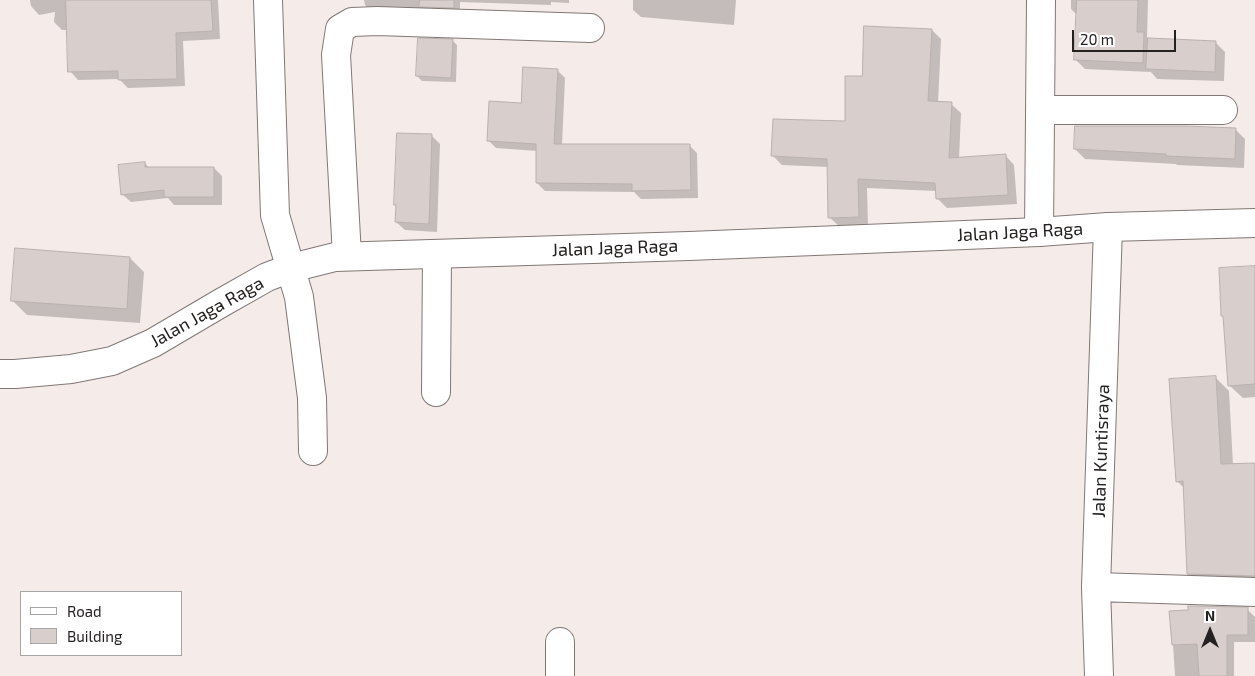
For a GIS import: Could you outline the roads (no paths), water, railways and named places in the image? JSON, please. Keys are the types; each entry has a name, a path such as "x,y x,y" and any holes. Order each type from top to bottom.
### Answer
{"street":[{"path":"268,0 274,215 299,266 299,297 312,398 313,451"},
{"path":"1039,232 1041,0"},
{"path":"341,256 336,55 340,29 352,22 377,21 590,28"},
{"path":"1040,110 1223,110"},
{"name":"Jalan Jaga Raga","path":"0,374 71,368 112,360 154,343 267,277 299,266 341,256 689,246 1039,232 1108,227 1255,223"},
{"name":"Jalan Kuntisraya","path":"1099,676 1096,587 1108,227"},
{"path":"436,392 437,254"},
{"path":"1096,587 1255,592"},
{"path":"560,642 560,676"}]}
